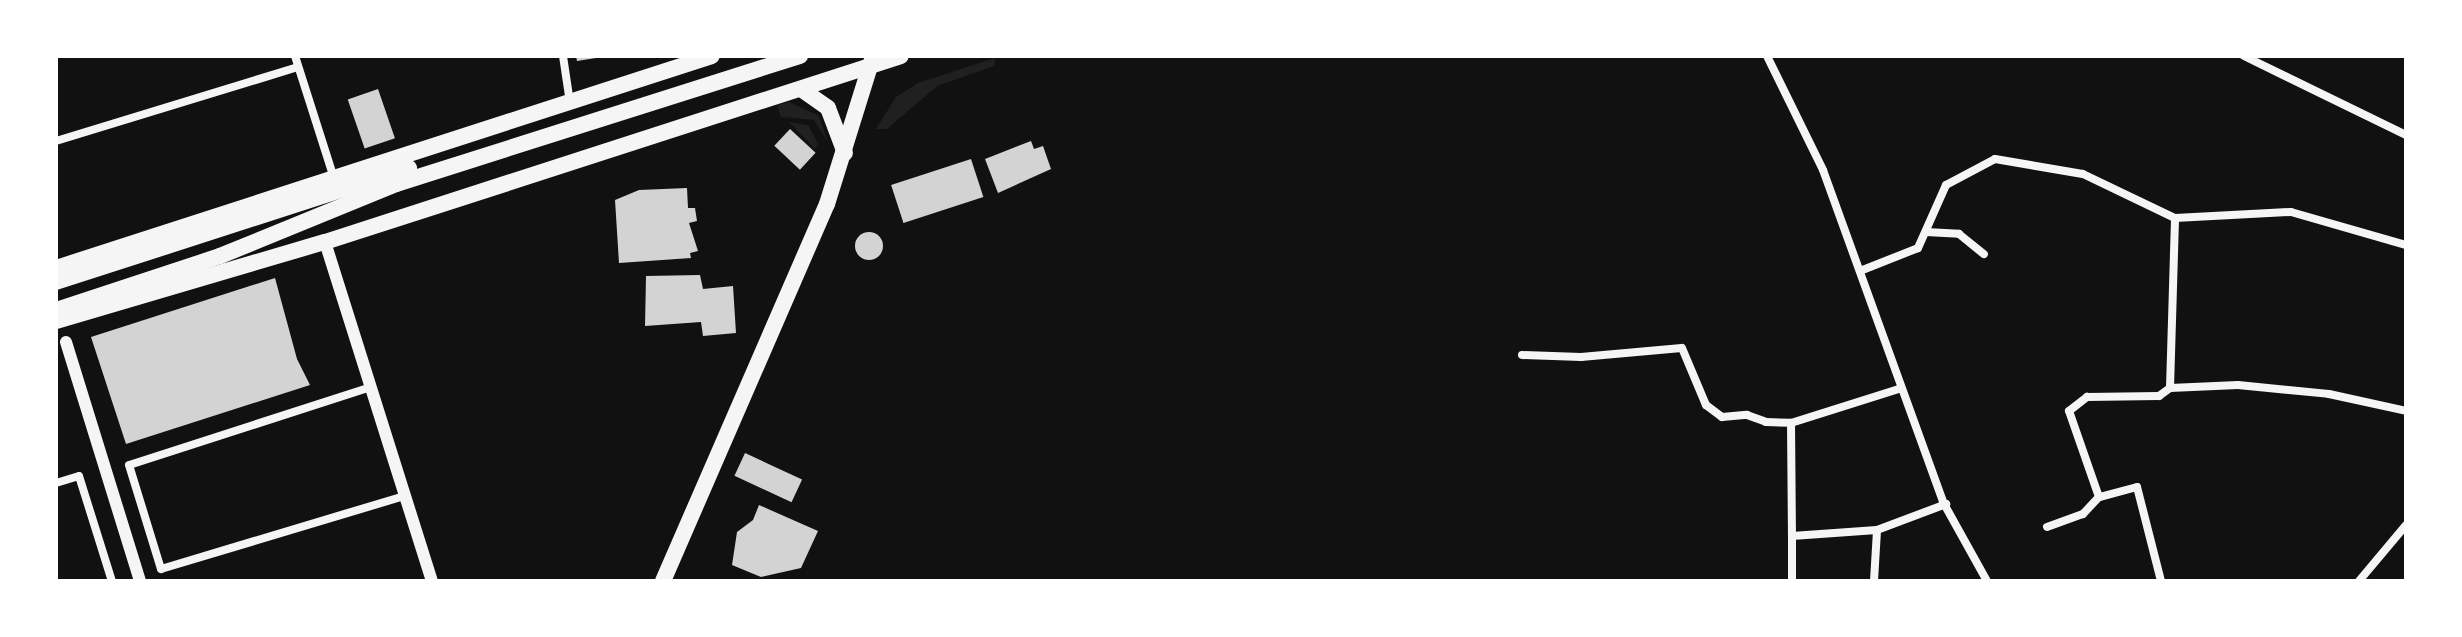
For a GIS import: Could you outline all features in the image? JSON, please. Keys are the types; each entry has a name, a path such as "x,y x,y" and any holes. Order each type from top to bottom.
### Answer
{"main road":[{"path":"56,268 712,56"},
{"path":"56,282 769,56"},
{"path":"56,310 220,256 396,184 800,56"},
{"path":"56,321 325,242 801,89 872,60 901,56"},
{"path":"663,581 845,153 872,60"},
{"path":"801,89 828,108 845,153"}],"street":[{"path":"295,56 334,179"},
{"path":"563,56 570,103"},
{"path":"1767,56 1823,170 1899,389 1946,504 1987,581"},
{"path":"2244,56 2406,135"},
{"path":"56,141 298,67"},
{"path":"1860,271 1918,248 1946,185 1995,159 2083,174 2175,218 2291,212 2406,245"},
{"path":"2170,388 2175,218"},
{"path":"1926,232 1959,234 1984,254"},
{"path":"325,242 432,581"},
{"path":"66,342 140,581"},
{"path":"1522,355 1581,357 1682,348 1706,405 1722,417 1747,415 1791,423 1899,389"},
{"path":"2099,497 2069,411 2087,397 2159,396 2170,388 2238,385 2314,392 2406,411"},
{"path":"371,387 129,465 161,569 405,496"},
{"path":"1791,423 1792,581"},
{"path":"56,483 79,476 112,581"},
{"path":"2047,527 2083,514 2099,497 2137,487 2161,581"},
{"path":"1792,536 1877,530 1946,504"},
{"path":"2359,581 2406,525"},
{"path":"1874,581 1877,530"}],"shaded area":[{"path":"995,58 994,66 937,86 887,129 876,129 896,97 918,83"},
{"path":"789,102 819,116 828,142 814,120 781,117 777,105"},
{"path":"789,122 808,125 818,144 815,149"}],"building":[{"path":"576,56 596,56 596,58 577,61"},
{"path":"378,89 395,138 365,149 348,99"},
{"path":"790,129 816,153 800,170 774,146"},
{"path":"1031,141 1034,149 1043,146 1051,169 998,193 985,159"},
{"path":"971,159 983,197 903,223 891,185"},
{"path":"687,188 688,208 695,208 697,221 689,223 698,251 690,253 691,258 619,263 615,200 639,190"},
{"path":"869,232 879,236 883,246 879,256 869,260 859,256 855,246 859,236"},
{"path":"700,275 703,289 733,286 736,333 703,336 701,322 645,326 646,276"},
{"path":"275,278 297,359 310,385 126,444 91,337"},
{"path":"745,453 802,480 792,502 734,476"},
{"path":"759,505 818,531 801,568 761,577 732,565 737,532 753,520"}]}
